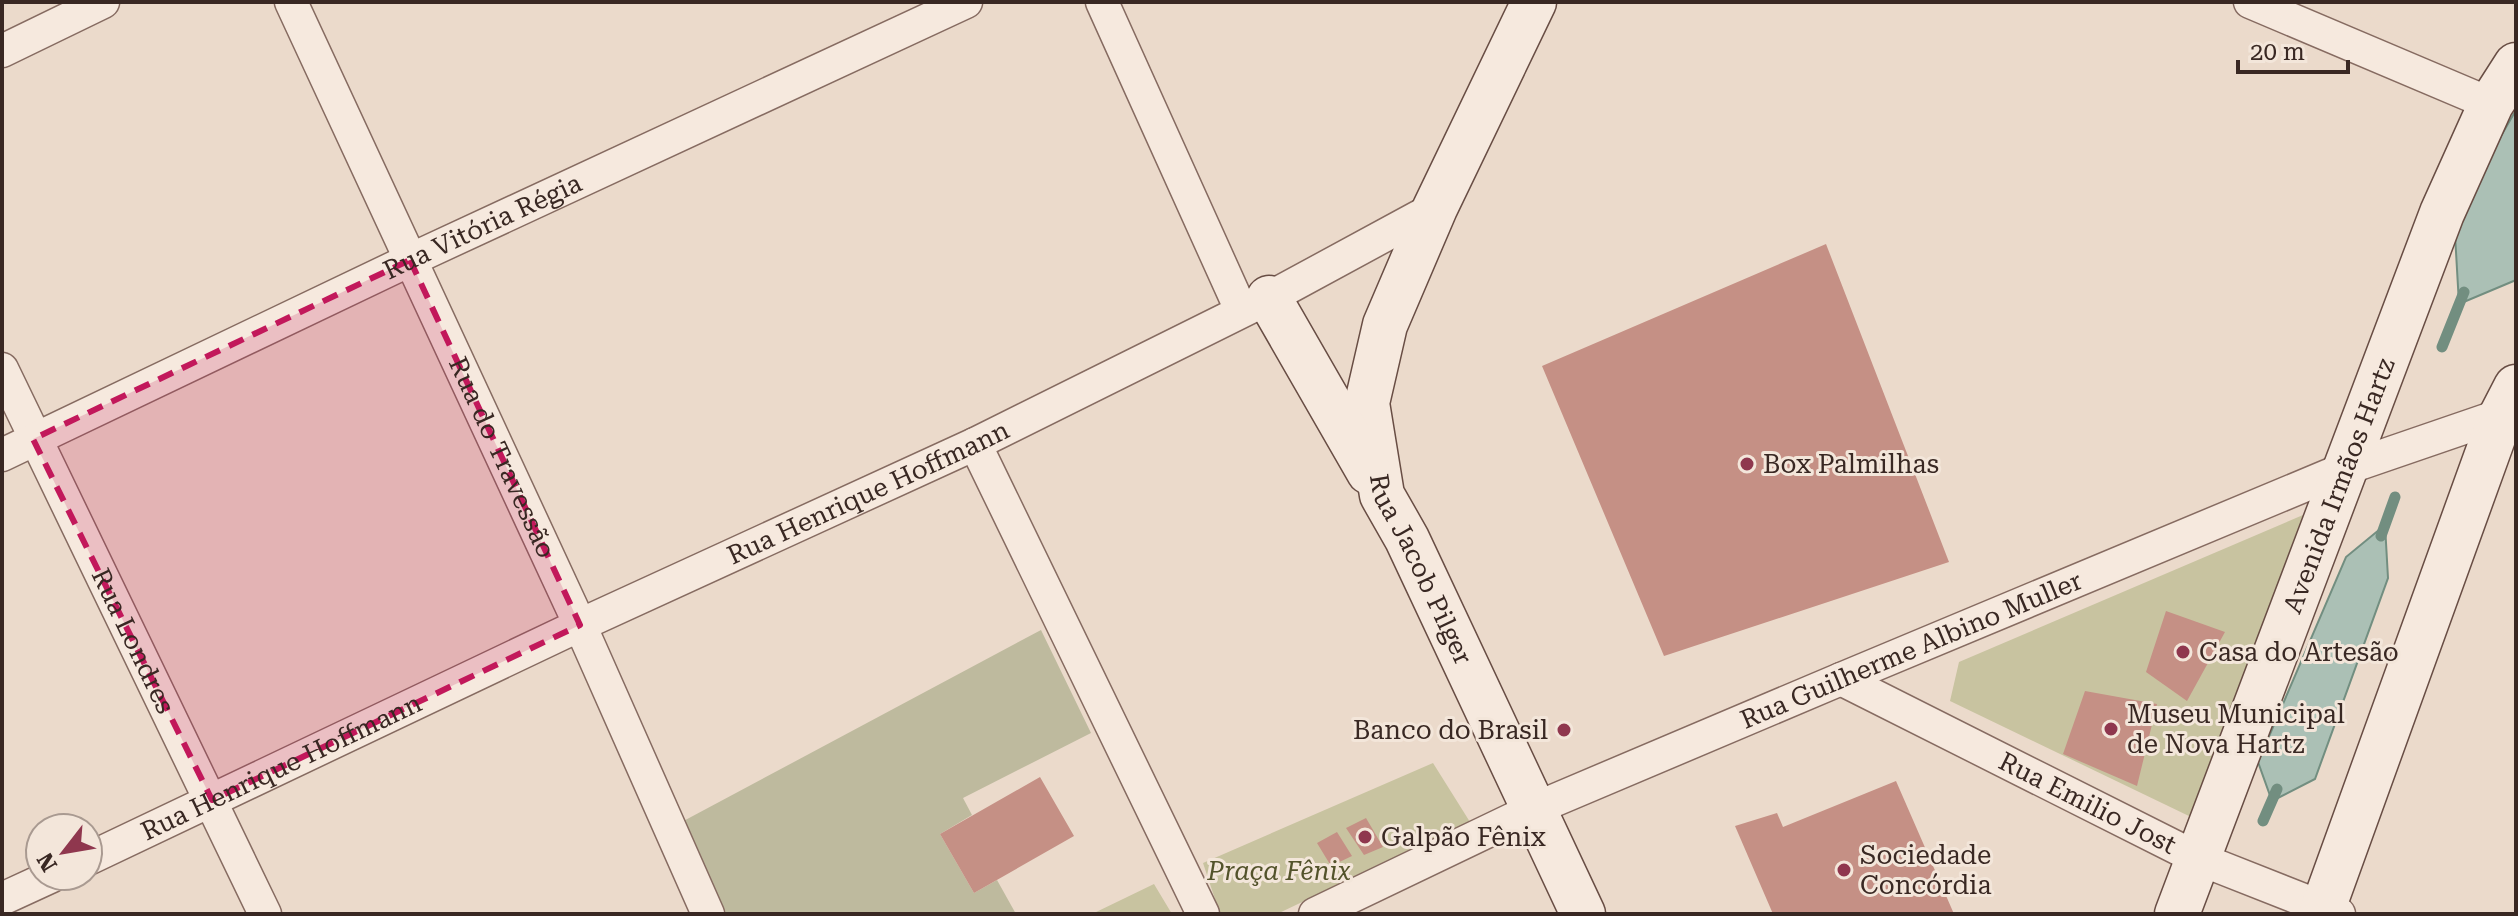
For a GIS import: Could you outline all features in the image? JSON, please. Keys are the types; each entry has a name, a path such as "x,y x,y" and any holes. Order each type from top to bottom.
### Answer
{"street":[{"path":"2,51 103,2"},
{"name":"Rua do Travessão","path":"291,2 580,625 708,914"},
{"name":"Rua Vitória Régia","path":"2,455 410,260 966,2"},
{"path":"1102,2 1255,304 1382,495"},
{"path":"1435,208 1534,2"},
{"path":"2250,2 2491,104"},
{"name":"Avenida Irmãos Hartz","path":"2177,914 2442,213 2491,104 2516,65"},
{"name":"Rua Henrique Hoffmann","path":"104,851 580,625 975,444 1255,304 1435,208"},
{"name":"Rua Jacob Pilger","path":"1435,208 1385,325 1367,403 1382,495 1583,914"},
{"name":"Rua Londres","path":"2,369 33,439 212,800 265,914"},
{"path":"2328,912 2511,404"},
{"name":"Rua Guilherme Albino Muller","path":"1315,914 1534,809 2344,469 2511,404"},
{"path":"975,444 1203,914"},
{"name":"Rua Emilio Jost","path":"1841,679 2197,858 2328,912"},
{"path":"2,899 24,889"}],"highlighted area":[{"path":"410,260 580,625 212,800 33,439"}],"green space":[{"path":"2303,515 2191,817 1950,701 1959,662"},
{"name":"Praça Fênix","path":"1433,763 1470,822 1277,914 1220,914 1203,863"},
{"path":"1154,884 1172,914 1092,914"}],"shaded area":[{"path":"2516,110 2516,280 2459,304 2454,217"},
{"path":"2385,525 2388,578 2315,779 2272,801 2258,762 2346,557"},
{"path":"1041,630 1091,733 963,798 972,815 940,834 974,893 997,880 1016,914 719,914 676,825"}],"building":[{"name":"Box Palmilhas","path":"1826,244 1949,562 1664,656 1542,366"},
{"name":"Casa do Artesão","path":"2166,611 2225,632 2187,701 2146,672"},
{"name":"Museu Municipal de Nova Hartz","path":"2085,691 2157,704 2137,786 2063,754"},
{"path":"1040,777 1074,836 974,893 940,834"},
{"name":"Sociedade Concórdia","path":"1896,781 1954,914 1773,914 1735,826 1777,813 1783,827"},
{"name":"Galpão Fênix","path":"1366,818 1383,847 1364,855 1346,828"},
{"path":"1337,832 1352,856 1331,866 1317,843"}],"waterway":[{"path":"2442,347 2464,292"},
{"path":"2381,536 2395,497"},
{"path":"2263,821 2277,789"}],"place":[{"name":"Box Palmilhas","path":"1747,464"},
{"name":"Casa do Artesão","path":"2183,652"},
{"name":"Museu Municipal de Nova Hartz","path":"2111,729"},
{"name":"Banco do Brasil","path":"1564,730"},
{"name":"Galpão Fênix","path":"1365,837"},
{"name":"Sociedade Concórdia","path":"1844,870"}]}
